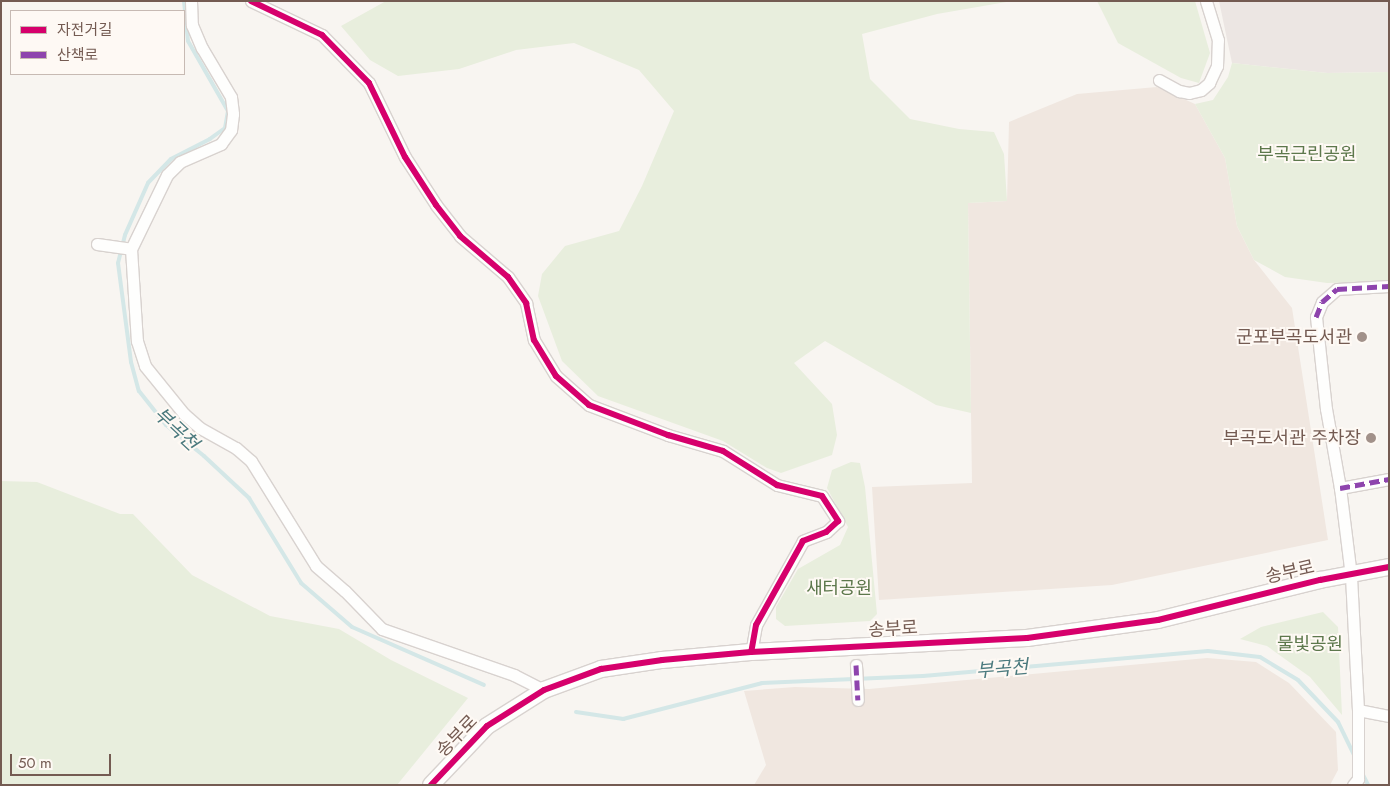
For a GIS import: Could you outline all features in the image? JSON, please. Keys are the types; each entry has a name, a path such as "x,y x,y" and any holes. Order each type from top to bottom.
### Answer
{"street":[{"path":"191,1 192,25 202,48 231,97 233,114 231,130 221,144 180,162 167,175 131,249 137,342 145,366 184,414 200,428 236,448 251,461 316,566 345,591 382,629 514,674 544,690"},
{"path":"251,1 322,35 369,83 405,157 436,204 460,236 508,277 526,304 534,340 556,376 589,405 668,435 723,451 777,485 822,496 838,521 826,532 803,541 756,625 751,652"},
{"path":"1159,80 1179,92 1189,93 1201,90 1209,83 1217,66 1218,40 1206,1"},
{"path":"97,244 131,249"},
{"path":"1356,782 1358,710 1351,576 1340,488 1326,409 1316,317 1322,302 1337,289 1389,286"},
{"path":"1340,488 1389,479"},
{"name":"송부로","path":"431,785 487,726 544,690 601,669 662,660 751,652 1027,638 1158,620 1320,580 1351,576 1389,567"},
{"path":"856,665 858,700"},
{"path":"1358,710 1389,716"}],"shaded area":[{"path":"1219,1 1389,1 1389,72 1327,73 1232,63"},
{"path":"1157,87 1195,104 1225,158 1237,226 1254,260 1292,308 1328,540 1112,585 879,600 872,487 972,483 968,203 1007,201 1009,122 1077,94"},
{"path":"1207,658 1256,662 1289,683 1336,732 1338,770 1330,785 754,785 766,765 744,691 795,687 869,689"}],"green space":[{"path":"386,1 1012,1 937,14 862,34 870,79 910,119 959,129 994,132 1004,154 1007,201 968,203 971,413 936,405 825,341 794,363 832,404 837,435 832,455 781,473 767,468 723,441 598,396 562,361 538,296 542,274 565,246 619,231 642,186 674,111 639,70 574,43 516,50 459,69 398,76 370,60 341,26"},
{"path":"1097,1 1195,1 1210,53 1199,83 1181,78 1118,43"},
{"name":"부곡근린공원","path":"1232,63 1327,73 1389,72 1389,282 1327,283 1285,277 1254,260 1237,226 1225,158 1195,104 1213,100 1228,77"},
{"name":"새터공원","path":"851,462 860,463 865,487 877,614 870,621 785,626 776,619 776,607 798,569 840,545 848,527 827,488 832,470"},
{"path":"1,481 37,482 120,514 133,514 192,575 270,616 339,629 391,660 468,698 397,785 1,785"},
{"name":"물빛공원","path":"1323,612 1338,627 1342,715 1310,677 1267,646 1240,639 1261,627"}],"waterway":[{"name":"부곡천","path":"184,1 185,10"},
{"name":"부곡천","path":"185,11 188,41 228,111 225,128 210,139 171,159 148,183 125,235 118,263 131,362 139,391 166,425 204,456 249,498 301,583 352,627 484,685"},
{"name":"부곡천","path":"576,712 623,719 762,683 923,676 1208,651 1260,657 1298,680 1338,722 1354,755"},
{"name":"부곡천","path":"1361,771 1368,785"}],"marked path":[{"path":"1316,317 1322,302 1337,289 1389,286"},
{"path":"1340,488 1389,479"},
{"path":"856,665 858,700"}],"cycle path":[{"path":"251,1 322,35 369,83 405,157 436,205 460,236 508,277 526,303 534,340 556,376 589,405 668,435 723,451 777,485 822,496 838,521 826,532 803,541 756,625 751,652"},
{"path":"431,785 487,726 544,690 601,669 662,660 751,652 1027,638 1158,620 1320,580 1389,567"}],"place":[{"name":"군포부곡도서관","path":"1362,337"},
{"name":"부곡도서관 주차장","path":"1371,438"}]}
